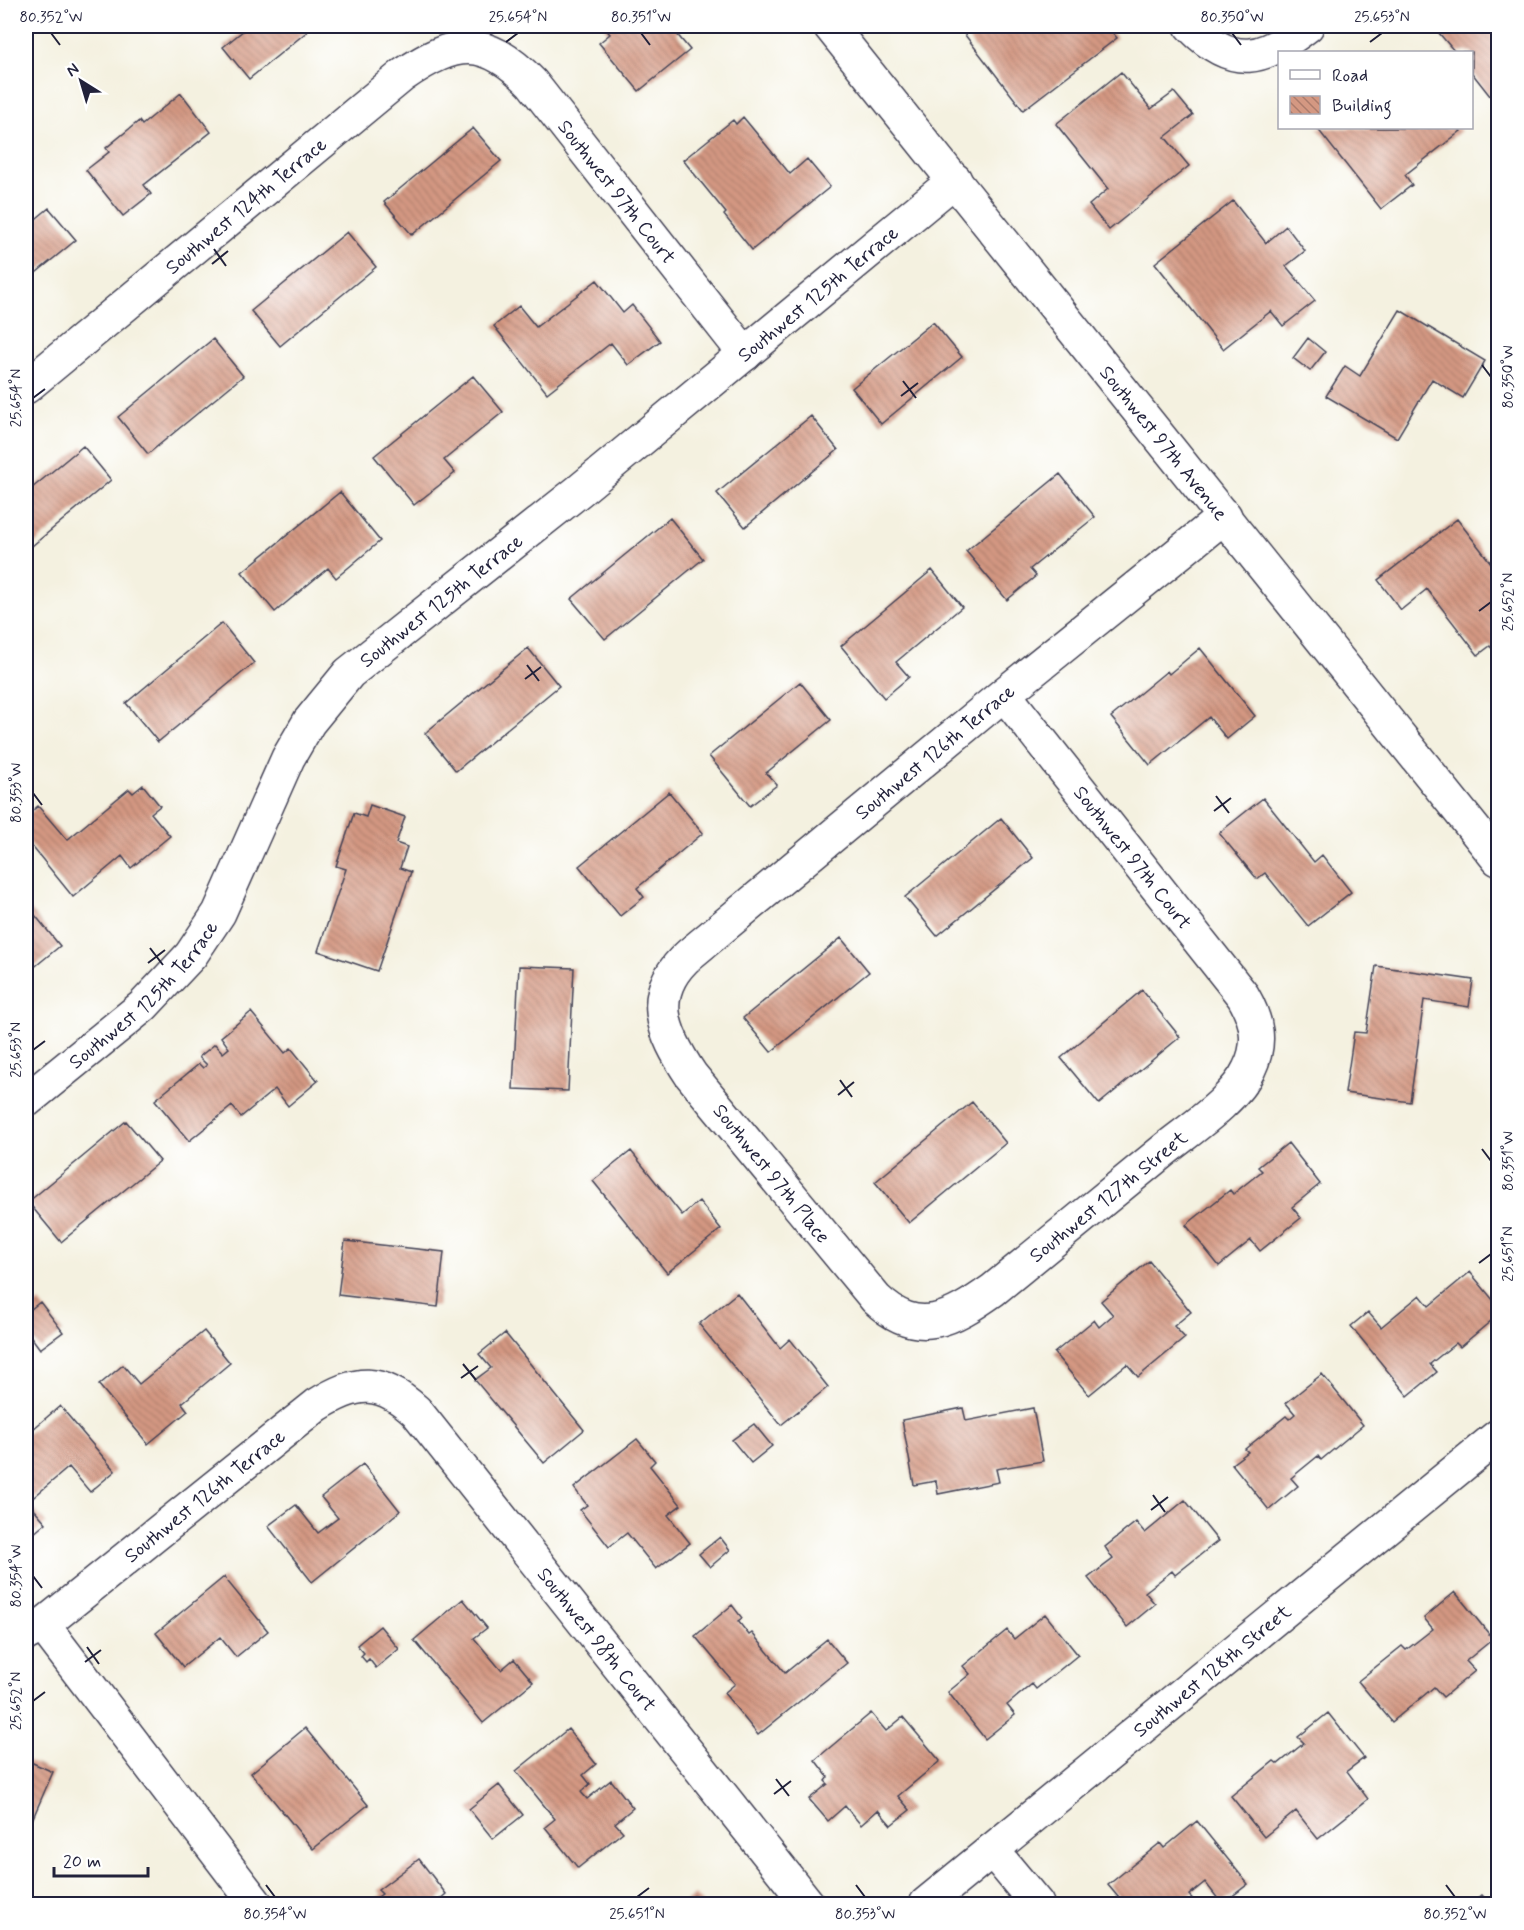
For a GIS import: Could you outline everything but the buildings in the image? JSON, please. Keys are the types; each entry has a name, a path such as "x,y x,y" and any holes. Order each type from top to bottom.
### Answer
{"street":[{"name":"Southwest 97th Avenue","path":"830,26 1498,859"},
{"path":"1191,26 1209,40 1240,57 1269,52 1308,26"},
{"name":"Southwest 124th Terrace","path":"26,387 403,75 437,53 464,45 475,46"},
{"name":"Southwest 97th Court","path":"475,46 492,51 506,59 532,83 745,354"},
{"name":"Southwest 125th Terrace","path":"26,1101 143,1006 197,948 219,914 288,758 322,704 349,673 745,354 955,180"},
{"name":"Southwest 126th Terrace","path":"662,1001 666,986 680,963 1004,694 1225,516"},
{"name":"Southwest 97th Court","path":"1004,694 1233,982 1251,1010 1256,1026"},
{"name":"Southwest 97th Place","path":"662,1001 666,1030 691,1075 876,1299 902,1319 914,1322"},
{"name":"Southwest 127th Street","path":"914,1322 956,1313 975,1303 1205,1117 1240,1085 1248,1072 1256,1050 1256,1026"},
{"name":"Southwest 126th Terrace","path":"34,1629 317,1405 351,1386 376,1386"},
{"name":"Southwest 98th Court","path":"376,1386 394,1394 416,1411 808,1905"},
{"name":"Southwest 128th Street","path":"926,1905 1498,1436"},
{"path":"34,1629 256,1905"},
{"path":"992,1850 1037,1905"}]}
